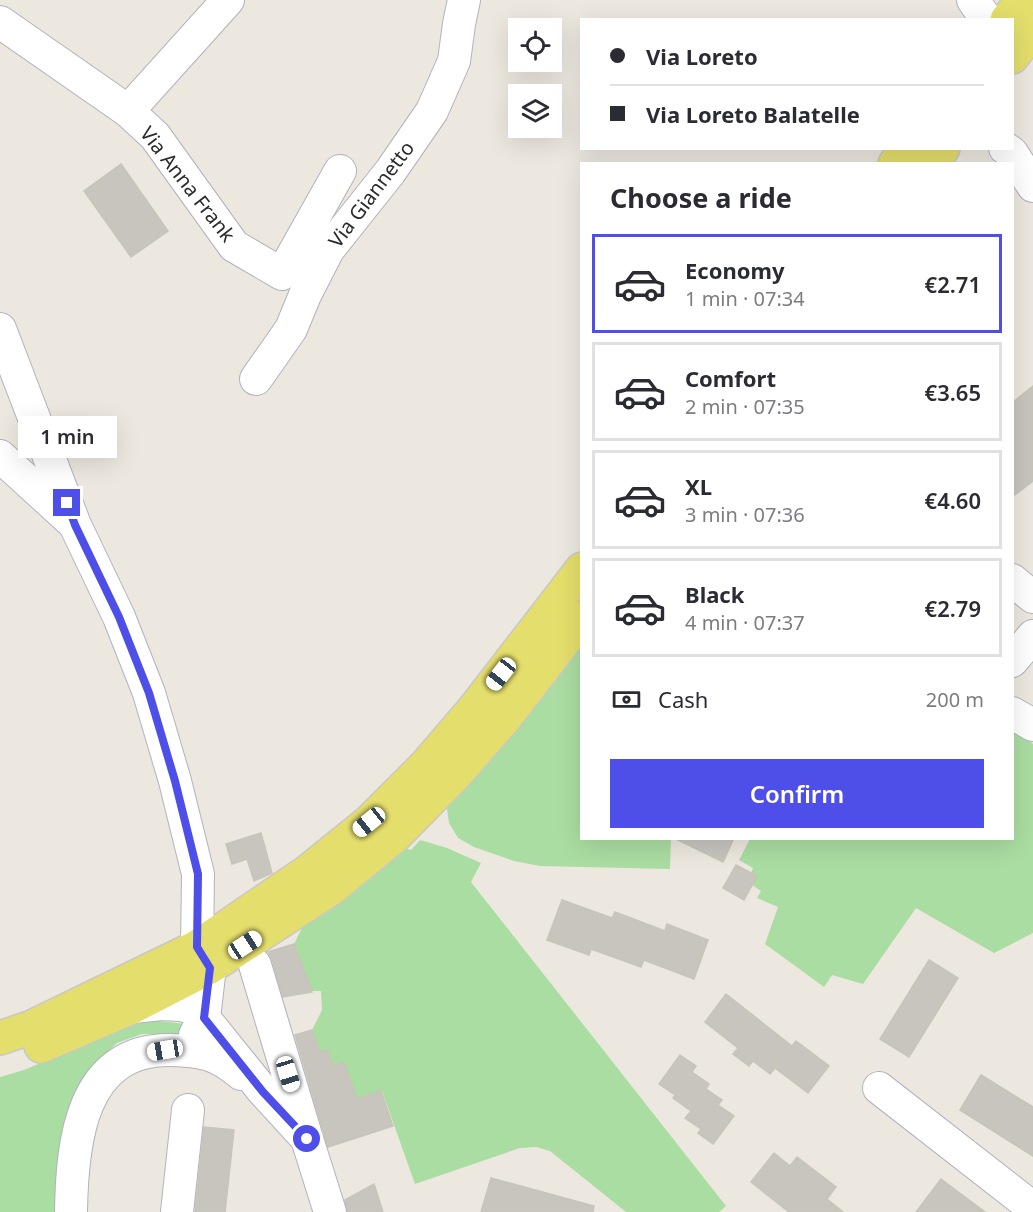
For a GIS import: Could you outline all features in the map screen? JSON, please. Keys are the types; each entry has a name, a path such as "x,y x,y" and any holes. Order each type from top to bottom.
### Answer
{"main road":[{"path":"1008,18 1022,0"},
{"path":"1014,54 1033,30"},
{"path":"0,1061 49,1043 132,1007 204,957 369,822 426,765 474,710 580,572"},
{"path":"0,1038 204,957 332,888 396,835 454,776 580,621"}],"street":[{"path":"128,111 228,0"},
{"name":"Via Giannetto","path":"256,379 291,329 328,250 390,172 432,111 454,61 464,0"},
{"path":"973,0 986,18"},
{"name":"Via Anna Frank","path":"0,22 128,111 155,136 234,246 282,274 305,295"},
{"path":"1008,150 1033,186"},
{"path":"282,274 340,171"},
{"path":"0,329 75,525 119,617 145,682 175,781 198,874 204,957 204,1018 185,1051"},
{"path":"0,456 75,525"},
{"path":"1014,582 1033,597"},
{"path":"1014,659 1033,636"},
{"path":"1014,714 1033,725"},
{"path":"255,965 330,1212"},
{"path":"132,1007 162,1004 191,1008 204,1018 263,1092 307,1139"},
{"path":"71,1212 73,1159 87,1105 98,1083 117,1065 137,1055 165,1050 213,1054 228,1062 263,1092"},
{"path":"879,1088 1033,1208"},
{"path":"177,1212 188,1110"}],"green space":[{"path":"580,641 580,840 671,840 670,869 540,866 514,861 474,847 458,838 449,823 447,809 451,799"},
{"path":"1014,728 1033,744 1033,933 994,953 916,908 863,984 832,975 824,987 765,944 778,907 757,898 761,891 752,885 757,876 751,873 753,868 739,860 749,840 1014,840"},
{"path":"420,840 447,848 481,863 471,882 726,1206 719,1212 626,1212 550,1151 536,1147 520,1148 415,1184 382,1091 357,1099 343,1062 333,1066 327,1050 320,1052 312,1030 322,1010 321,991 311,991 294,944 304,924 399,847 411,850"},
{"path":"150,1020 185,1024 180,1038 169,1034 142,1034 117,1043 91,1068 83,1090 57,1212 0,1212 0,1077 24,1070 134,1024"}],"building":[{"path":"121,164 168,231 131,257 84,191"},
{"path":"1033,386 1033,481 1014,495 1014,401"},
{"path":"261,833 272,873 254,881 247,859 232,864 226,844"},
{"path":"678,840 733,840 723,862"},
{"path":"736,865 757,876 744,900 723,888"},
{"path":"562,900 612,918 615,912 665,931 667,924 708,940 694,979 644,960 641,967 591,949 589,955 547,940"},
{"path":"294,944 312,992 283,997 268,952"},
{"path":"929,960 958,978 909,1057 880,1039"},
{"path":"726,994 792,1046 796,1041 829,1066 808,1093 775,1068 770,1074 753,1061 749,1066 733,1054 738,1048 705,1022"},
{"path":"312,1030 320,1052 327,1050 333,1066 344,1062 357,1099 381,1091 393,1126 328,1147 295,1035"},
{"path":"680,1055 696,1066 692,1072 709,1084 706,1089 722,1100 718,1105 734,1116 713,1144 698,1133 701,1129 685,1118 691,1111 673,1098 675,1095 659,1084"},
{"path":"981,1075 1033,1107 1033,1156 960,1110"},
{"path":"204,1127 234,1130 225,1212 195,1212"},
{"path":"774,1153 790,1166 797,1157 836,1187 827,1199 843,1212 789,1212 751,1182"},
{"path":"491,1178 594,1206 593,1212 481,1212"},
{"path":"941,1179 985,1212 916,1212"},
{"path":"374,1184 383,1212 347,1212 345,1200"}],"route":[{"path":"67,503 75,525 119,617 149,693 175,781 198,874 197,947 210,968 204,1018 263,1092 307,1139"}]}
